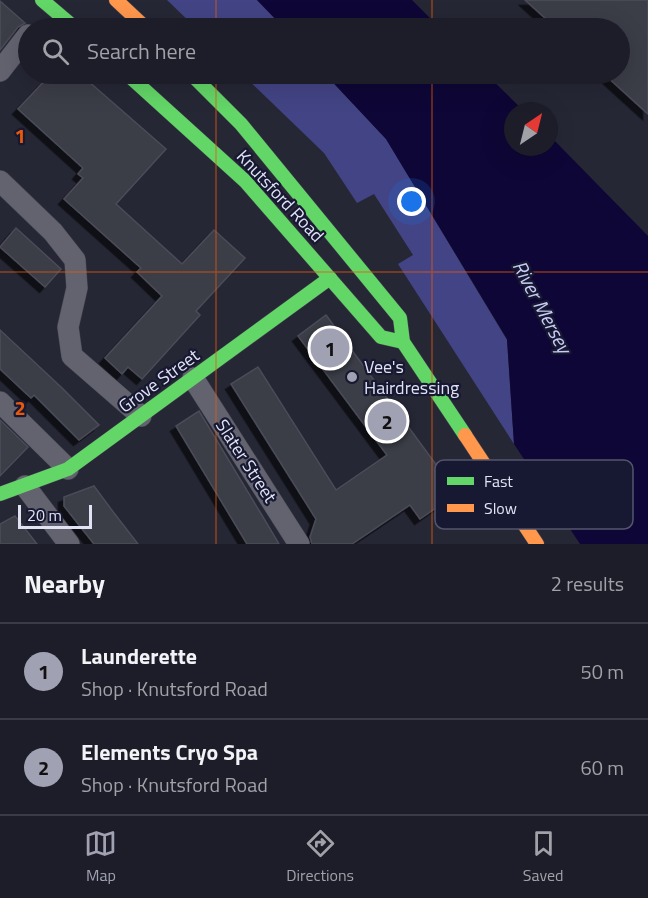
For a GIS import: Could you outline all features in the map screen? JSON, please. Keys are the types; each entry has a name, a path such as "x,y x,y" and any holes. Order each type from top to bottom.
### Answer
{"main road":[{"path":"116,0 135,18"},
{"path":"46,4 63,18"},
{"name":"Knutsford Road","path":"138,84 245,181 381,337 403,342"},
{"name":"Knutsford Road","path":"201,84 241,124 400,318 403,342 481,460"},
{"name":"Grove Street","path":"0,494 68,469 330,278"},
{"name":"Knutsford Road","path":"527,529 537,544"}],"street":[{"path":"38,18 46,4"},
{"path":"0,71 18,47"},
{"path":"0,181 53,232 75,260 77,288 68,327 72,356 141,416"},
{"name":"Slater Street","path":"193,378 299,544"},
{"path":"0,402 68,469"},
{"path":"25,486 69,544"}],"shaded area":[{"path":"167,0 257,0 274,18 186,18"},
{"path":"252,84 334,84 386,139 507,340 514,444 398,264 413,255 374,194 357,203 324,153"}],"water":[{"path":"257,0 412,0 430,18 274,18"},
{"name":"River Mersey","path":"334,84 496,84 515,102 504,102 504,156 558,156 558,144 648,236 648,544 580,544 570,529 633,529 633,460 525,460 514,444 507,339 386,139"}],"building":[{"path":"525,0 648,0 648,114 615,84 630,84 630,18 545,18"},
{"path":"0,1 19,18 18,27 0,50"},
{"path":"42,84 91,84 166,149 116,204 182,264 214,230 245,258 196,311 200,315 142,379 128,367 122,374 105,358 162,296 137,272 141,268 64,199 83,178 78,174 83,168 18,109"},
{"path":"16,228 61,269 45,287 0,247"},
{"path":"326,315 435,463 435,508 420,519 410,505 352,544 312,544 310,537 316,519 231,384 258,367 336,490 387,455 298,336"},
{"path":"0,330 99,425 79,440 34,395 31,398 0,369"},
{"path":"199,411 279,544 247,544 176,426"},
{"path":"0,420 28,447 0,476"},
{"path":"94,486 138,544 94,544 64,506 64,497"},
{"path":"15,516 37,544 0,544 0,524"}],"traffic: fast":[{"path":"42,0 63,18"},
{"path":"138,84 245,181 381,337 403,342"},
{"path":"201,84 241,124 400,318 403,342 465,435"},
{"path":"0,494 68,469 330,278"}],"traffic: slow":[{"path":"116,0 135,18"},
{"path":"465,435 482,460"},
{"path":"527,529 537,544"}],"place":[{"name":"Launderette","path":"330,348"},
{"name":"Vee's Hairdressing","path":"352,377"},
{"name":"Elements Cryo Spa","path":"387,421"}]}
